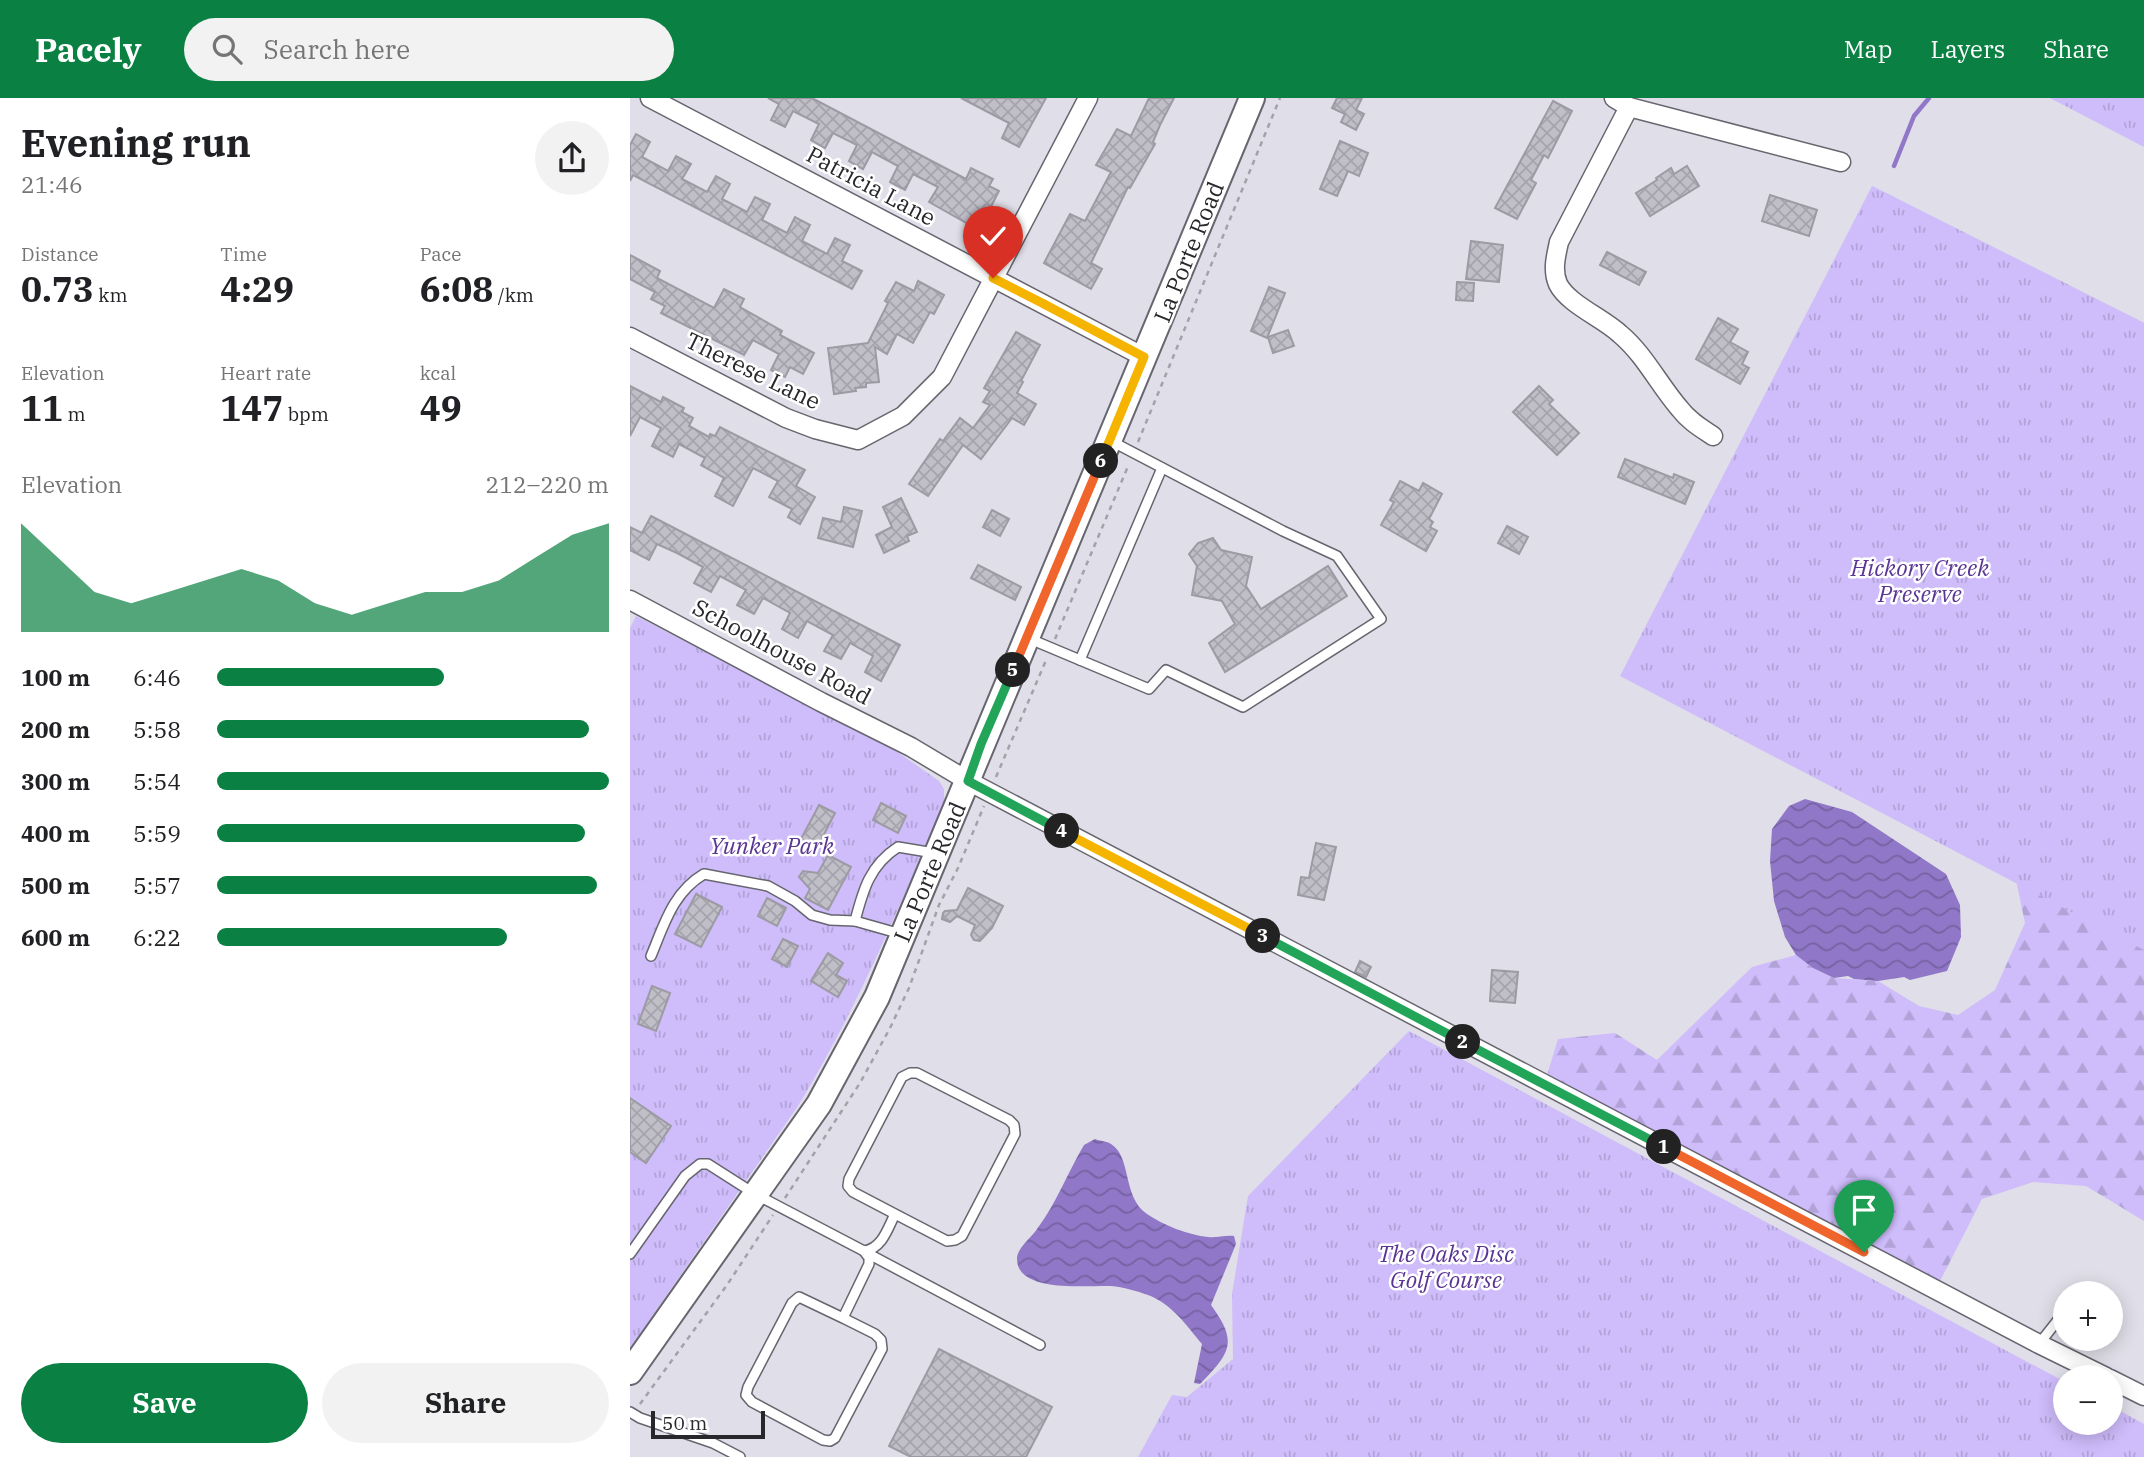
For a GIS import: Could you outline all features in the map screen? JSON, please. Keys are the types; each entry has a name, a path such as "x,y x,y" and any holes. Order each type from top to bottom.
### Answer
{"street":[{"name":"Patricia Lane","path":"650,98 1144,357"},
{"path":"993,278 1088,98"},
{"name":"La Porte Road","path":"630,1373 819,1104 877,997 1252,98"},
{"path":"1713,436 1694,424 1681,411 1638,350 1619,332 1566,295 1558,283 1555,259 1559,242 1621,102 1841,162"},
{"name":"Therese Lane","path":"630,337 786,418 815,429 858,439 903,416 942,377 993,278"},
{"name":"Schoolhouse Road","path":"630,600 911,747 968,781"},
{"path":"968,781 2081,1365"},
{"path":"2123,1386 2144,1396"}],"lane":[{"path":"1026,638 1149,689 1166,670 1243,707 1381,619 1337,556 1283,531 1110,440"},
{"path":"1080,660 1162,468"},
{"path":"855,921 864,888 884,857 898,847 937,854"},
{"path":"651,956 680,893 704,874 768,886 795,901 812,915 830,920 855,921 903,934"},
{"path":"916,1073 1014,1125 1015,1134 962,1236 947,1241 895,1213 853,1192 848,1186 849,1179 902,1077 916,1073"},
{"path":"630,1254 685,1176 700,1164 708,1164 755,1194 1040,1345"},
{"path":"864,1251 879,1245 895,1213"},
{"path":"843,1318 869,1264 869,1258 864,1251"},
{"path":"799,1297 843,1318 875,1334 881,1340 882,1349 835,1438 830,1441 823,1440 752,1402 746,1395 792,1303 799,1297"},
{"path":"2039,1345 2053,1327"},
{"path":"630,1412 640,1418 713,1443 740,1457"}],"green space":[{"path":"2050,98 2144,98 2144,147"},
{"path":"1872,186 2144,323 2144,1221 2086,1186 2033,1182 1982,1199 1939,1283 1547,1075 1558,1039 1615,1033 1657,1060 1752,967 1796,955 1813,968 1834,978 1878,981 1919,1006 1958,1015 1995,990 2025,923"},
{"name":"Hickory Creek Preserve","path":"1872,186 2144,323 2144,950 1620,676"},
{"name":"Yunker Park","path":"636,616 893,749 939,781 944,789 944,802 877,957 840,1032 798,1106 630,1348 630,628"},
{"name":"The Oaks Disc Golf Course","path":"1409,1031 2053,1376 2053,1435 2123,1435 2123,1413 2144,1424 2144,1457 1138,1457 1172,1395 1187,1397 1233,1359 1232,1294 1248,1196"}],"water":[{"path":"1805,799 1852,812 1946,874 1960,905 1961,937 1947,971 1910,980 1904,977 1878,981 1848,976 1834,978 1813,968 1796,955 1785,937 1774,901 1770,861 1772,829 1789,806"},
{"path":"1095,1139 1109,1143 1118,1150 1134,1198 1147,1214 1168,1226 1192,1234 1234,1236 1236,1244 1211,1305 1225,1328 1227,1346 1219,1363 1200,1384 1194,1383 1202,1344 1178,1316 1157,1299 1120,1287 1041,1283 1020,1270 1017,1259 1019,1251 1050,1209 1084,1145"}],"building":[{"path":"768,98 812,98 966,179 971,168 993,179 989,186 999,191 979,230 929,202 938,187 913,174 905,190 890,182 898,166 872,152 863,169 849,161 857,145 833,133 825,148 811,140 819,124 793,111 785,127 771,120 779,104"},
{"path":"961,98 1046,98 1019,147 1002,138 1009,123"},
{"path":"1149,98 1174,98 1160,125 1153,142 1155,144 1130,188 1128,187 1091,263 1102,269 1091,289 1044,263 1070,214 1085,221 1111,172 1096,165 1117,129 1131,136"},
{"path":"1337,98 1362,98 1356,110 1364,114 1356,130 1341,122 1345,114 1332,108"},
{"path":"1553,101 1572,111 1548,158 1544,155 1531,180 1536,183 1517,219 1495,208"},
{"path":"636,134 650,142 642,157 668,171 676,156 691,164 682,179 707,192 716,176 730,184 722,199 747,212 755,197 770,204 762,220 787,233 795,217 810,225 802,241 827,254 835,238 850,245 842,261 862,271 852,289 633,175 630,181 630,145"},
{"path":"1340,141 1368,153 1359,176 1348,171 1337,196 1320,189"},
{"path":"1687,166 1699,186 1650,216 1636,193 1671,168 1674,174"},
{"path":"1770,195 1817,210 1809,236 1762,221"},
{"path":"1471,241 1503,245 1499,282 1466,279"},
{"path":"1607,252 1646,272 1639,285 1600,265"},
{"path":"630,255 660,271 657,278 714,308 724,289 744,299 740,307 782,331 780,335 814,353 803,374 790,367 785,377 771,370 779,354 753,340 744,355 661,313 665,306 651,299 655,292 630,279"},
{"path":"918,281 944,295 934,314 930,312 913,343 897,334 887,354 875,347 879,382 866,383 866,387 855,388 856,391 834,394 828,348 868,343 896,282 914,291"},
{"path":"1457,282 1474,283 1473,301 1456,300"},
{"path":"1269,287 1285,293 1267,338 1251,331"},
{"path":"1718,318 1738,329 1730,342 1748,352 1742,364 1749,368 1740,384 1696,359"},
{"path":"1288,330 1294,346 1273,353 1268,337"},
{"path":"1016,332 1040,345 1017,393 1036,404 1024,425 1012,418 981,459 963,445 928,496 909,484 940,439 943,441 960,418 973,428 990,405 983,402 990,391 984,388"},
{"path":"630,386 661,402 663,397 684,408 682,412 693,418 689,426 709,437 710,434 715,436 720,427 805,470 796,486 815,497 800,524 788,517 792,509 769,497 778,481 753,468 733,506 715,496 724,478 701,465 705,458 679,444 673,457 652,446 661,428 640,417 630,436"},
{"path":"1539,386 1553,400 1549,404 1579,433 1557,455 1513,412"},
{"path":"1625,459 1673,478 1674,474 1694,482 1685,504 1618,477"},
{"path":"1400,481 1419,491 1423,483 1442,494 1429,519 1433,522 1430,527 1437,531 1426,551 1381,525 1394,502 1390,500"},
{"path":"901,498 917,532 907,536 909,541 884,553 876,535 892,527 883,507"},
{"path":"844,507 862,511 853,547 818,538 823,518 841,522"},
{"path":"992,510 1009,519 1000,536 983,527"},
{"path":"651,516 900,645 881,681 865,672 873,656 850,643 841,659 824,651 833,635 807,621 798,638 782,629 790,613 763,598 754,614 737,605 746,590 720,576 711,592 694,583 703,567 677,553 657,544 649,560 630,550 630,527 642,533"},
{"path":"1507,526 1528,537 1519,554 1498,543"},
{"path":"1213,538 1221,550 1252,557 1246,586 1261,609 1328,566 1347,596 1225,672 1209,643 1235,624 1222,601 1192,595 1197,566 1189,554 1198,543"},
{"path":"978,565 1021,587 1015,600 971,578"},
{"path":"881,803 906,816 898,833 873,820"},
{"path":"819,805 835,813 817,848 801,839"},
{"path":"1316,843 1336,847 1324,900 1298,895 1301,877 1309,878"},
{"path":"828,855 851,867 828,910 805,898 810,889 799,877 803,871 818,873"},
{"path":"968,888 1003,906 992,928 980,941 974,940 971,935 975,925 957,916 950,922 942,919 945,911 957,910"},
{"path":"696,894 722,907 701,947 675,934"},
{"path":"767,898 786,908 777,926 758,916"},
{"path":"783,939 798,946 787,967 772,959"},
{"path":"828,953 843,963 836,975 847,981 838,997 811,981"},
{"path":"1360,961 1371,967 1366,977 1355,972"},
{"path":"1492,970 1518,972 1515,1003 1490,1001"},
{"path":"652,986 670,993 656,1031 638,1024"},
{"path":"630,1098 671,1126 646,1163 630,1152"},
{"path":"939,1349 1052,1407 1026,1457 911,1457 889,1446"}],"waterway":[{"path":"1894,166 1914,116 1929,98"}],"route":[{"path":"993,278 1144,357 981,744 968,781 1864,1252"}]}
